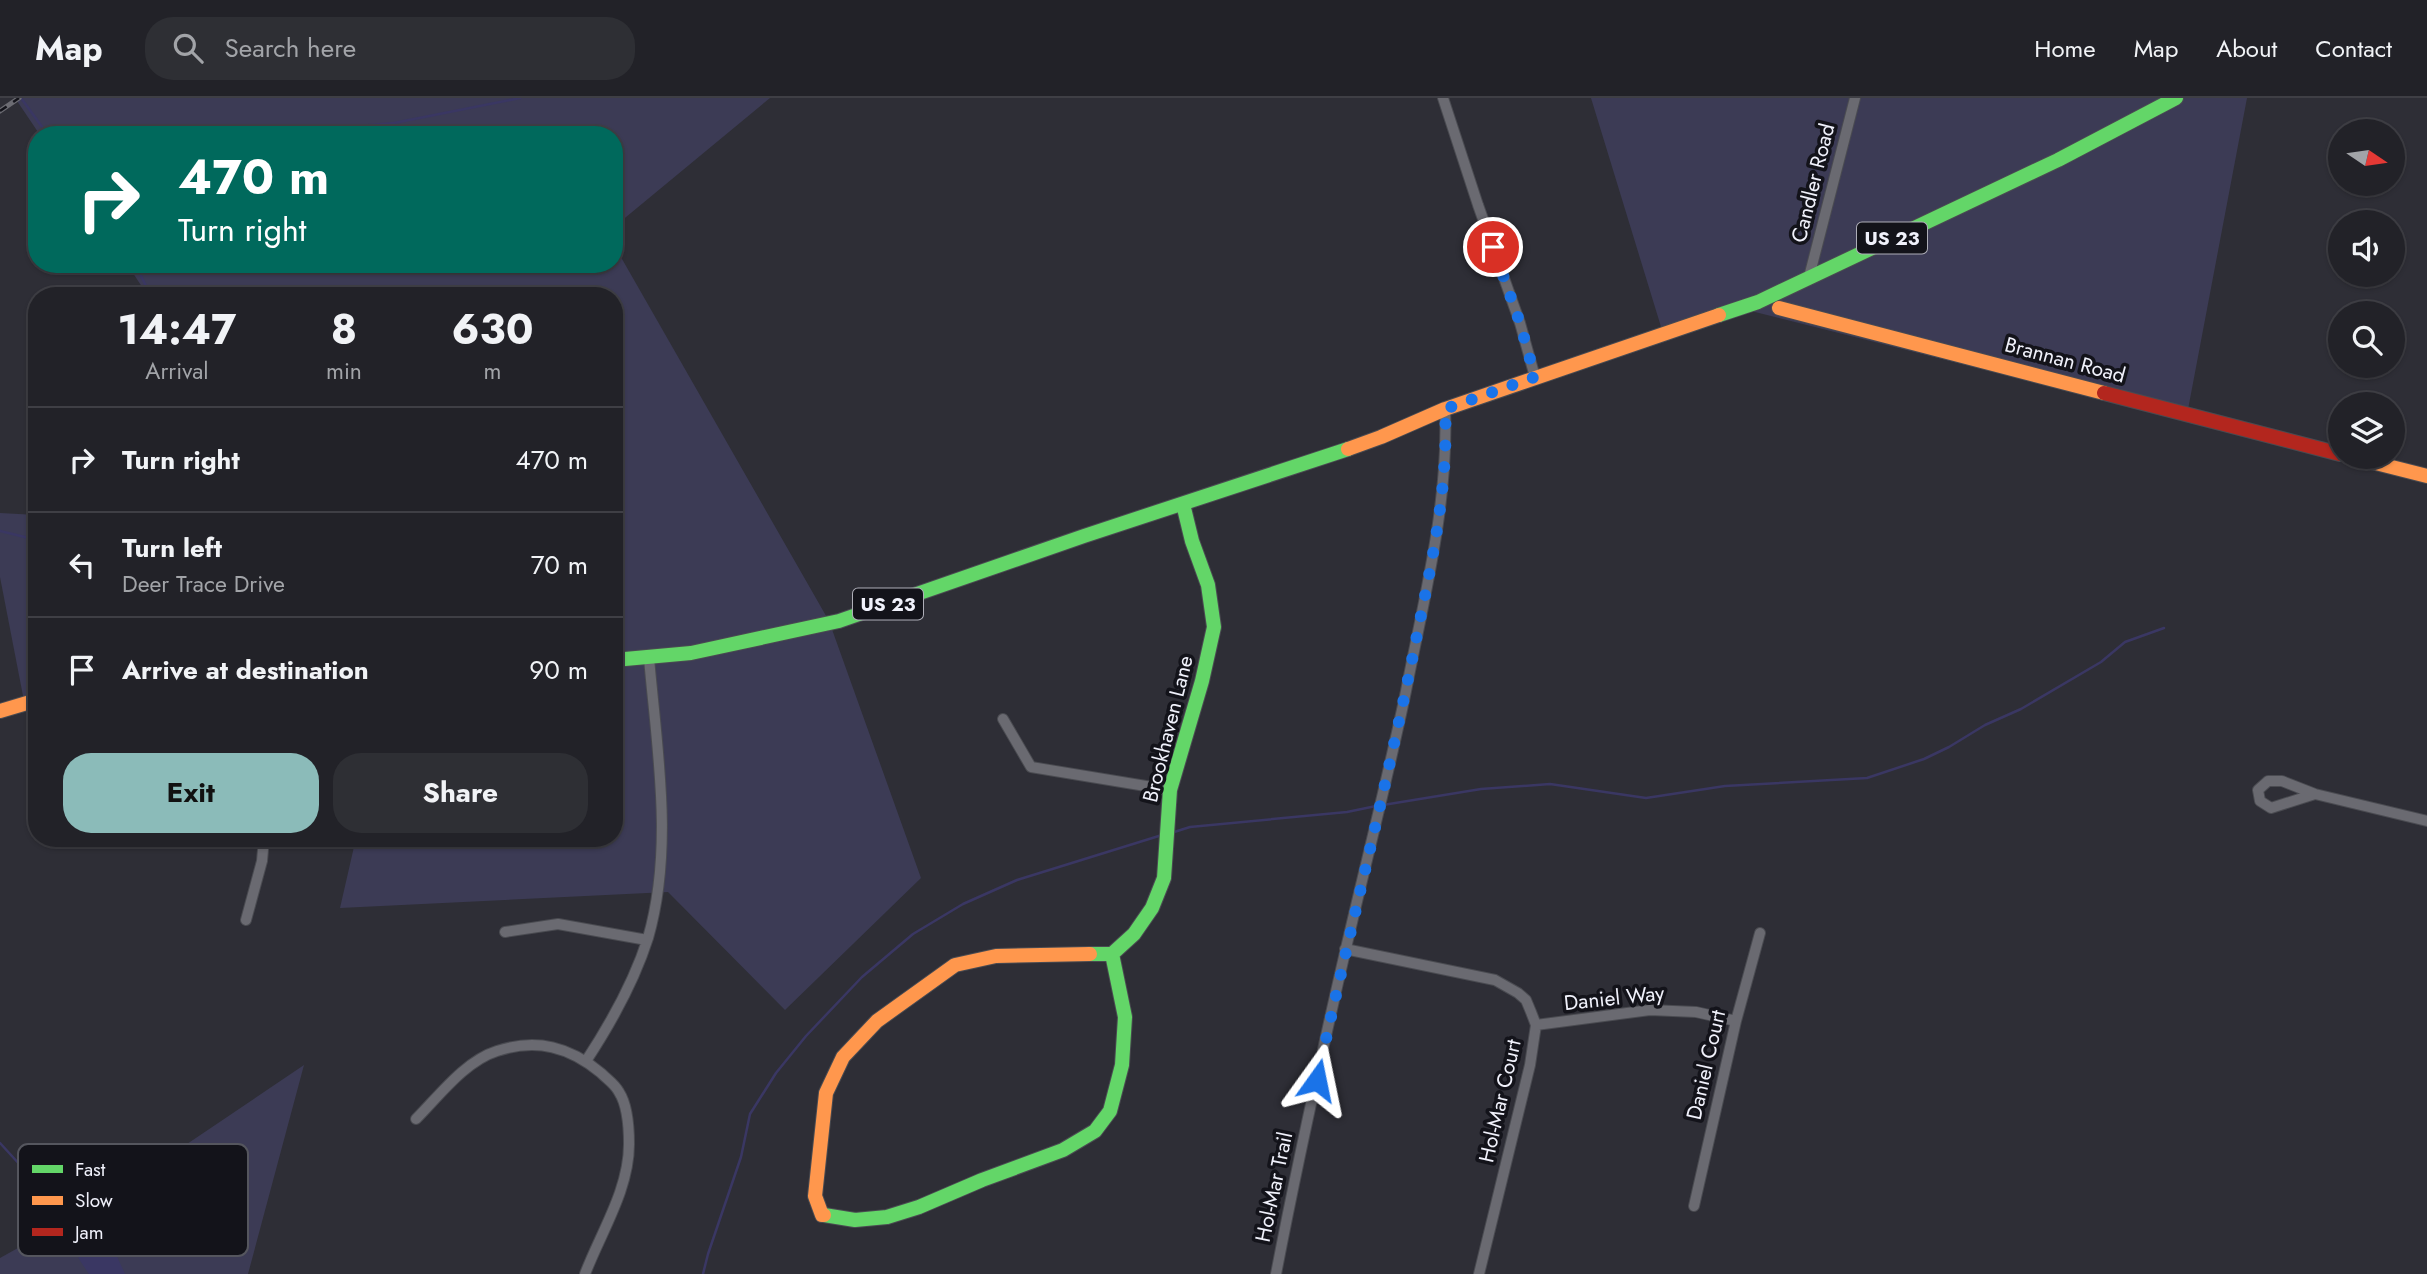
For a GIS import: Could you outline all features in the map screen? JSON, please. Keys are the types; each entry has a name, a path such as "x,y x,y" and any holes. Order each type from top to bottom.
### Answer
{"street":[{"path":"1443,98 1520,323 1535,377"},
{"name":"Candler Road","path":"1809,277 1855,98"},
{"name":"US 23","path":"623,659 691,653 839,621 1381,437 1445,409 1758,302 2058,160 2176,98"},
{"path":"1758,302 1779,308"},
{"name":"Brannan Road","path":"1779,308 2328,451"},
{"name":"Hol-Mar Trail","path":"1276,1274 1345,950 1393,754 1434,543 1447,447 1445,409"},
{"path":"2399,469 2427,476"},
{"name":"Brookhaven Lane","path":"1112,954 1134,934 1152,908 1164,878 1170,790 1202,681 1214,627 1208,585 1192,541 1183,505"},
{"path":"586,1061 616,1015 647,940 655,910 661,860 661,799 649,658"},
{"path":"0,711 28,702"},
{"path":"1003,719 1031,767 1170,790"},
{"path":"2315,794 2271,807 2260,801 2258,790 2268,781 2282,781 2315,794 2427,821"},
{"path":"246,920 263,847"},
{"path":"505,932 558,924 647,940"},
{"name":"Daniel Court","path":"1694,1206 1736,1021 1760,933"},
{"name":"Hol-Mar Court","path":"1345,950 1495,980 1507,985 1525,1000 1536,1025 1530,1065 1479,1274"},
{"path":"1112,954 1125,1017 1122,1065 1110,1111 1095,1131 1063,1150 887,1217 855,1220 822,1215 815,1196 826,1093 843,1057 877,1021 956,965 996,956 1112,954"},
{"name":"Daniel Way","path":"1536,1025 1650,1010 1696,1012 1736,1021"},
{"path":"416,1119 469,1067 496,1051 533,1044 560,1048 586,1061 612,1083 620,1093 626,1111 629,1146 623,1186 585,1274"}],"shaded area":[{"path":"15,98 770,98 623,220 623,126 34,126"},
{"path":"1591,98 2247,98 2186,420 1739,308 1662,330"},
{"path":"623,261 829,621 921,878 785,1010 668,892 340,908 354,847 623,847 623,287 142,287 133,273 623,273"},
{"path":"0,513 28,515 28,700 24,701 0,577"},
{"path":"304,1065 248,1274 123,1274 116,1256 248,1256 248,1144 187,1144"},
{"path":"18,1248 18,1256 86,1256 94,1274 0,1274 0,1258"},
{"path":"78,1256 117,1256 125,1274 89,1274"}],"waterway":[{"path":"21,98 41,126"},
{"path":"360,126 394,123 520,98"},
{"path":"140,273 146,287"},
{"path":"0,531 28,538"},
{"path":"1383,805 1481,789 1550,784 1646,798 1725,786 1867,778 1924,759 1949,747 2101,662 2125,642 2164,628"},
{"path":"1171,833 1190,827 1347,812 1376,806"},
{"path":"703,1274 741,1157 750,1114 776,1073 806,1036 862,977 913,934 963,904 1017,880 1162,835"},
{"path":"0,1143 18,1163"}],"railway":[{"path":"0,111 19,98"}],"traffic: fast":[{"path":"1719,315 1758,302 2058,160 2176,98"},
{"path":"623,659 691,653 839,621 1348,449"},
{"path":"1090,954 1112,954 1134,934 1152,908 1164,878 1170,790 1202,681 1214,627 1208,585 1192,541 1183,504"},
{"path":"824,1215 855,1220 887,1217 1063,1150 1095,1131 1110,1111 1122,1065 1125,1017 1112,954"}],"traffic: slow":[{"path":"1779,308 2104,393"},
{"path":"1348,449 1445,409 1719,315"},
{"path":"2399,469 2427,476"},
{"path":"0,711 28,703"},
{"path":"824,1215 815,1196 826,1093 843,1057 877,1021 955,965 996,956 1090,954"}],"traffic: jam":[{"path":"2104,393 2328,451"}],"route":[{"path":"1317,1080 1345,950 1393,754 1422,611 1439,516 1447,447 1445,409 1535,377 1520,323 1493,247"}]}
